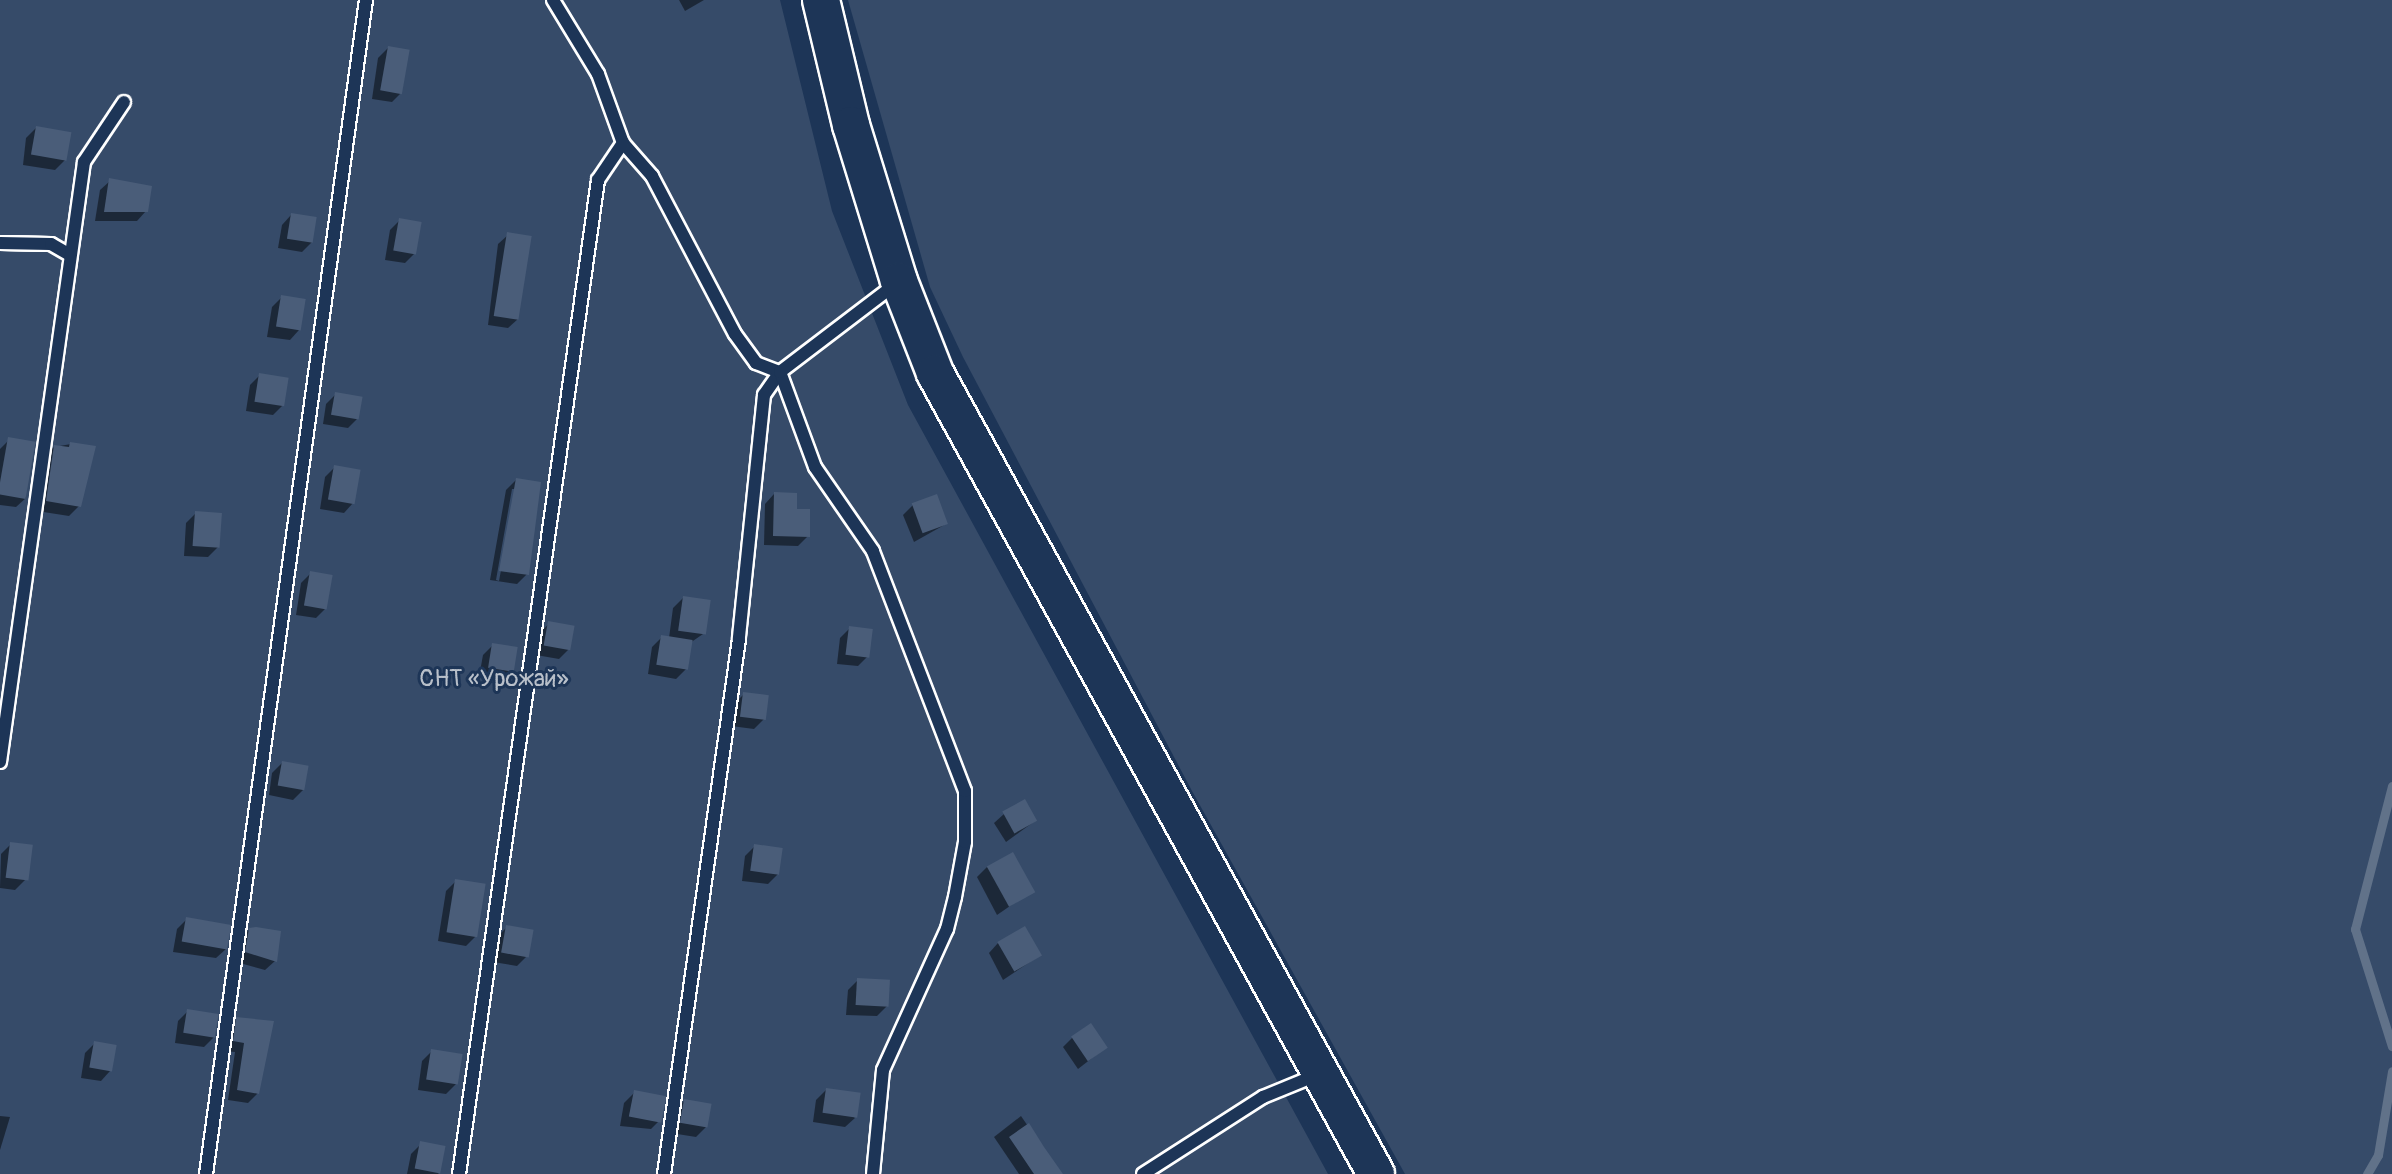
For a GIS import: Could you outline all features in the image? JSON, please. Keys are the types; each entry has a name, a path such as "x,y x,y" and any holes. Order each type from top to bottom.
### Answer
{"street":[{"path":"821,0 851,125 899,281 935,373 1376,1174"}],"lane":[{"path":"206,1174 366,0"},
{"path":"553,0 598,74 623,143 652,176 735,334 756,363 780,372 815,467 873,551 965,791 965,842 955,897 947,929 883,1070 873,1174"},
{"path":"0,762 43,477 68,254 84,162 124,102"},
{"path":"459,1174 598,180 623,143"},
{"path":"0,243 51,244 68,254"},
{"path":"664,1174 739,639 764,395 780,372 899,281"},
{"path":"1141,1173 1263,1097 1321,1074"}],"green space":[{"name":"СНТ «Урожай»","path":"0,0 780,0 832,211 908,405 1328,1174 0,1174"},
{"path":"848,0 2392,0 2392,1174 1405,1174 1192,791 963,357 930,287"}],"building":[{"path":"388,46 410,50 402,94 380,90"},
{"path":"36,126 71,132 66,161 31,155"},
{"path":"109,178 152,186 148,212 104,212"},
{"path":"291,213 317,217 313,243 287,239"},
{"path":"399,218 422,222 416,254 393,250"},
{"path":"507,232 532,236 518,320 494,316"},
{"path":"281,295 306,299 301,331 276,327"},
{"path":"259,373 289,378 284,406 254,402"},
{"path":"335,392 363,397 359,420 331,415"},
{"path":"8,437 36,442 26,499 0,494"},
{"path":"70,442 96,446 81,507 46,501 54,445 69,447"},
{"path":"334,465 361,470 355,504 328,499"},
{"path":"516,478 541,482 529,575 499,571"},
{"path":"774,492 797,493 797,509 810,509 810,537 773,536"},
{"path":"937,494 948,524 923,533 912,503"},
{"path":"195,511 222,513 219,548 193,546"},
{"path":"310,571 333,575 327,609 304,605"},
{"path":"683,596 711,600 706,635 678,631"},
{"path":"548,621 575,626 570,650 544,646"},
{"path":"849,626 873,629 869,658 845,655"},
{"path":"661,635 693,640 688,670 656,665"},
{"path":"492,643 518,647 514,672 488,668"},
{"path":"743,692 769,695 766,720 740,717"},
{"path":"282,761 309,766 304,790 278,786"},
{"path":"1025,799 1037,821 1014,833 1002,812"},
{"path":"10,842 33,845 28,881 6,878"},
{"path":"754,844 783,848 779,875 750,871"},
{"path":"1013,852 1035,892 1009,907 987,867"},
{"path":"455,879 486,884 477,937 447,932"},
{"path":"186,917 231,925 227,950 182,942"},
{"path":"506,925 534,930 529,957 501,953"},
{"path":"1025,926 1042,955 1014,971 997,942"},
{"path":"249,928 281,931 277,962 245,952"},
{"path":"857,978 890,980 889,1007 856,1005"},
{"path":"187,1009 219,1014 215,1038 183,1033"},
{"path":"236,1017 274,1021 259,1094 237,1090 244,1043 233,1041"},
{"path":"1091,1023 1108,1048 1088,1061 1071,1036"},
{"path":"94,1041 117,1045 112,1072 89,1068"},
{"path":"431,1049 463,1054 458,1085 426,1080"},
{"path":"826,1088 861,1093 857,1118 823,1113"},
{"path":"634,1090 666,1096 661,1123 629,1117"},
{"path":"684,1099 712,1104 707,1127 680,1123"},
{"path":"1029,1123 1063,1174 1034,1174 1009,1137"},
{"path":"420,1141 446,1146 440,1173 415,1168"}],"waterway":[{"path":"2392,786 2355,929 2392,1046"},
{"path":"2367,1174 2378,1155 2392,1071"}]}
